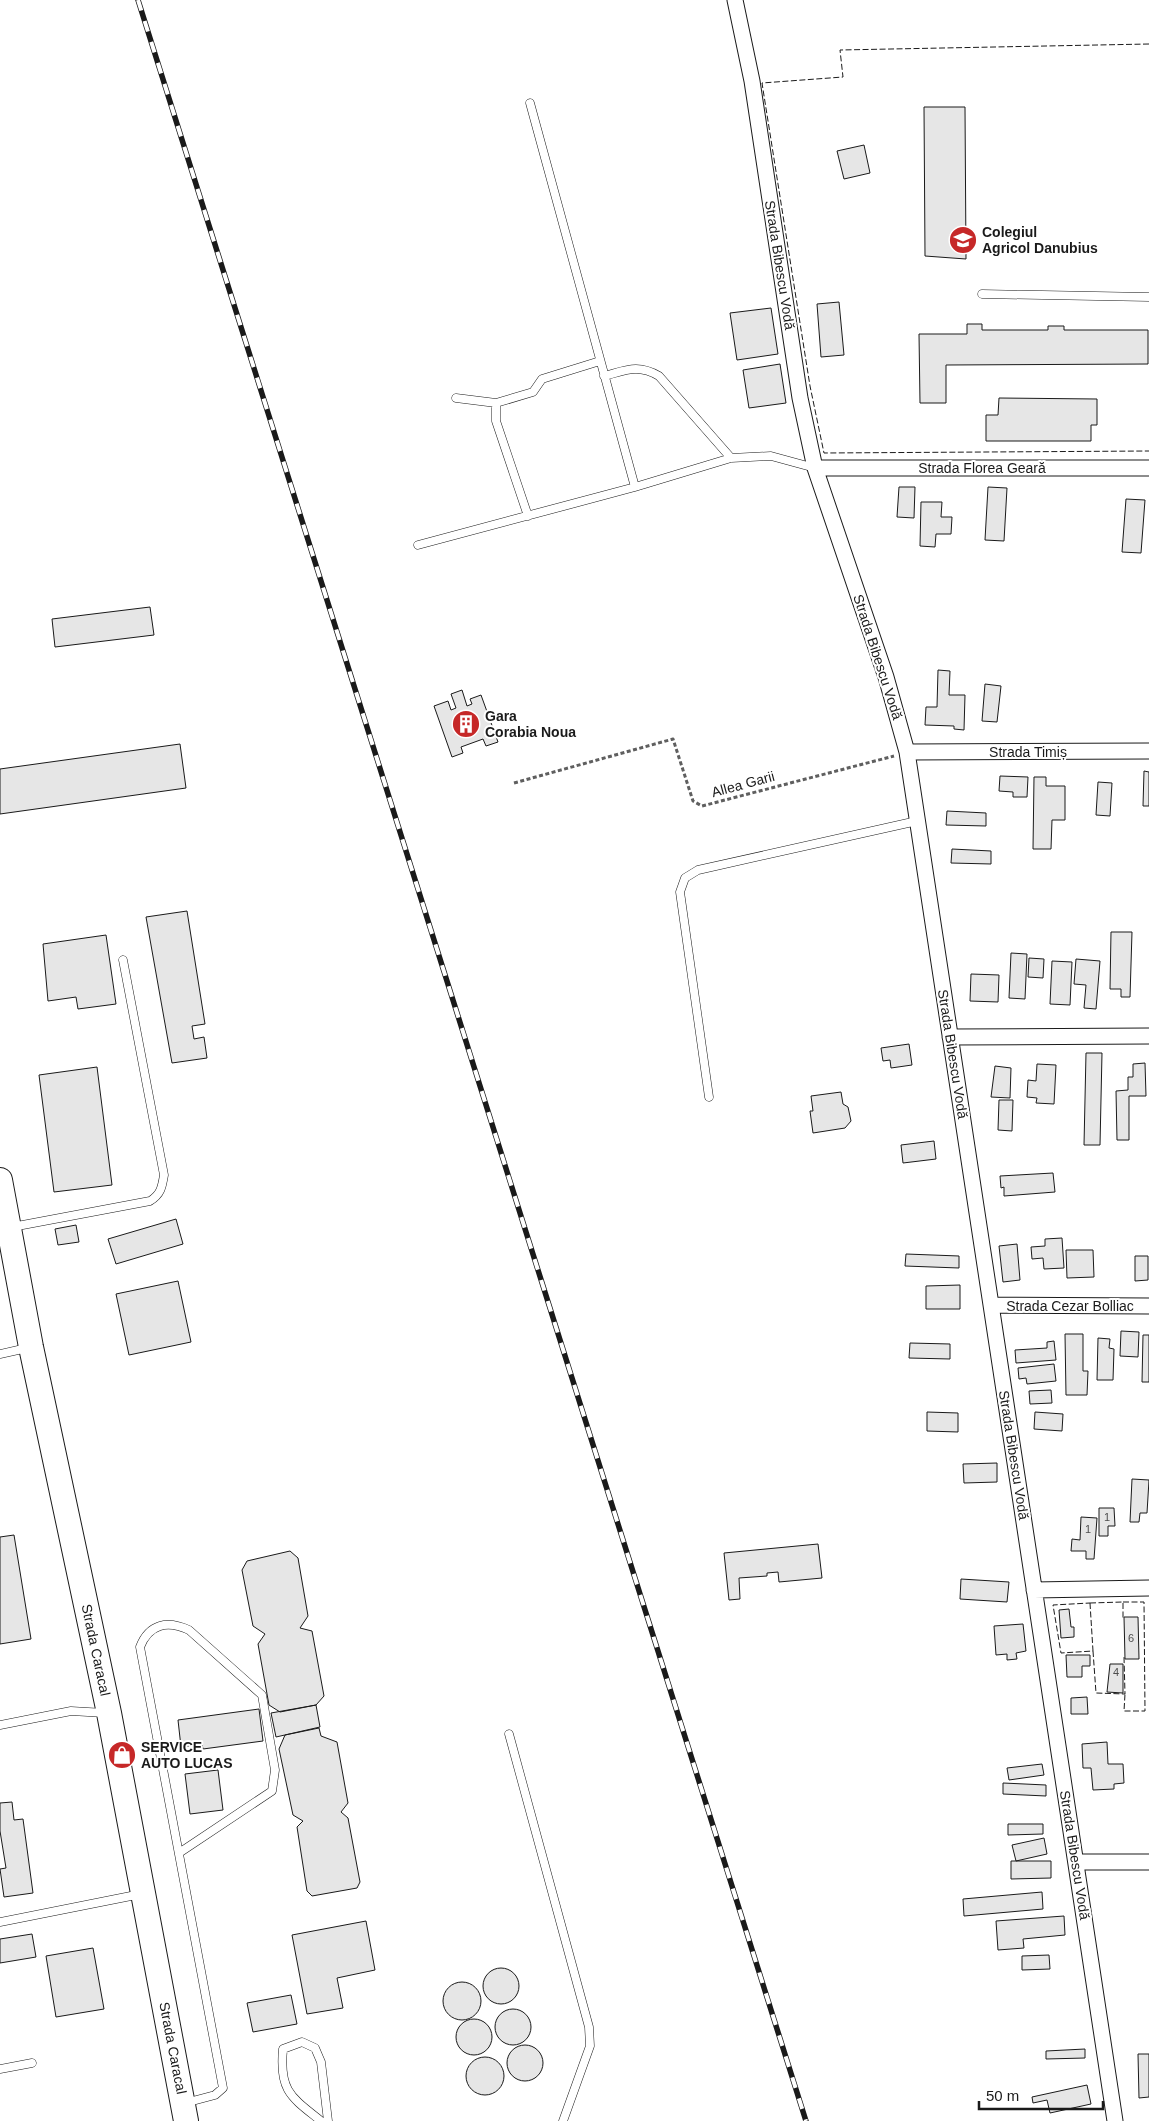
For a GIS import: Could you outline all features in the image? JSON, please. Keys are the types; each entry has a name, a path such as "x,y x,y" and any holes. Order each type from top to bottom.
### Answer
{"main road":[{"name":"Strada Caracal","path":"0,1180 31,1347 109,1713 185,2112"}],"street":[{"name":"Strada Bibescu Vodă","path":"735,0 752,81 800,398 815,468 886,677 907,752 1115,2121"},
{"name":"Strada Florea Geară","path":"815,468 1149,468"},
{"name":"Strada Timiș","path":"907,752 1149,751"},
{"path":"950,1037 1149,1036"},
{"name":"Strada Cezar Bolliac","path":"991,1305 1149,1306"},
{"path":"1034,1590 1149,1588"},
{"path":"1076,1862 1149,1862"}],"lane":[{"path":"530,103 635,487"},
{"path":"982,294 1149,297"},
{"path":"456,398 496,403 533,392 542,379 600,361"},
{"path":"604,376 625,370 646,368 659,376 731,458"},
{"path":"496,403 496,421 528,516"},
{"path":"418,545 635,487 731,458 771,456 815,468"},
{"path":"709,1097 680,892 685,878 698,870 917,821"},
{"path":"10,1228 150,1201 158,1196 162,1188 164,1175 123,960"},
{"path":"0,1354 31,1347"},
{"path":"180,1853 272,1791 275,1770 262,1695 189,1630 176,1624 151,1628 144,1636 140,1647 180,1853 222,2088 215,2096 185,2112"},
{"path":"0,1725 71,1711 109,1713"},
{"path":"509,1734 589,2027 590,2046 563,2121"},
{"path":"0,1922 143,1894"},
{"path":"321,2121 291,2097 281,2072 283,2049 302,2042 315,2048 321,2062 328,2121"},
{"path":"0,2069 32,2063"}],"path":[{"name":"Allea Garii","path":"514,783 673,739 693,801 702,806 907,752"}],"building":[{"path":"924,107 965,107 966,259 925,256"},
{"path":"864,145 870,173 844,179 837,151"},
{"path":"839,302 844,355 821,357 817,304"},
{"path":"771,308 778,354 737,360 730,313"},
{"path":"967,324 982,324 982,330 1048,330 1048,326 1064,326 1064,330 1148,330 1148,364 946,365 946,403 920,403 919,334 967,334"},
{"path":"780,364 786,403 749,408 743,370"},
{"path":"999,398 1097,399 1097,425 1091,425 1091,441 986,441 986,415 998,415"},
{"path":"899,487 915,487 914,518 897,517"},
{"path":"988,487 1007,488 1004,541 985,540"},
{"path":"1126,499 1145,500 1141,553 1122,552"},
{"path":"921,502 942,502 941,517 952,517 951,534 936,534 935,547 920,546"},
{"path":"150,607 154,635 55,647 52,619"},
{"path":"938,670 950,671 949,695 965,695 964,730 954,729 954,726 925,725 926,707 937,707"},
{"path":"985,684 1001,686 997,722 982,721"},
{"name":"Gara Corabia Noua","path":"462,690 467,706 472,704 470,699 481,695 498,742 486,746 483,739 461,747 463,753 452,757 434,706 448,701 451,710 456,708 451,694"},
{"path":"180,744 186,788 0,814 0,769"},
{"path":"1144,771 1149,772 1149,806 1143,806"},
{"path":"1000,776 1028,777 1027,797 1013,797 1013,792 999,791"},
{"path":"1034,777 1046,777 1046,786 1065,786 1065,820 1052,820 1051,849 1033,849"},
{"path":"1098,782 1112,783 1110,816 1096,815"},
{"path":"947,811 986,813 986,826 946,825"},
{"path":"952,849 991,851 991,864 951,863"},
{"path":"187,911 205,1024 192,1026 194,1039 204,1037 207,1058 172,1063 146,917"},
{"path":"1111,932 1132,932 1130,997 1121,997 1121,989 1110,989"},
{"path":"106,935 116,1004 78,1009 76,997 48,1001 43,944"},
{"path":"1011,953 1027,954 1025,999 1009,998"},
{"path":"1029,958 1044,959 1043,978 1028,977"},
{"path":"1076,959 1100,961 1096,1009 1084,1008 1086,985 1074,984"},
{"path":"1052,961 1072,962 1070,1005 1050,1004"},
{"path":"971,974 999,975 998,1002 970,1001"},
{"path":"909,1044 912,1065 891,1068 890,1060 883,1061 881,1048"},
{"path":"1086,1053 1102,1053 1100,1145 1084,1145"},
{"path":"1145,1063 1146,1096 1129,1096 1129,1140 1117,1140 1116,1091 1128,1090 1128,1077 1133,1077 1133,1064"},
{"path":"1037,1064 1056,1065 1054,1104 1036,1103 1037,1098 1027,1097 1028,1080 1036,1081"},
{"path":"995,1066 1011,1068 1010,1098 991,1097"},
{"path":"97,1067 112,1185 54,1192 39,1075"},
{"path":"841,1092 843,1104 848,1107 851,1121 845,1128 813,1133 810,1111 813,1111 811,1096"},
{"path":"999,1100 1013,1100 1012,1131 998,1130"},
{"path":"934,1141 936,1159 903,1163 901,1145"},
{"path":"1053,1173 1055,1192 1004,1196 1004,1187 1001,1188 1000,1176"},
{"path":"176,1219 183,1244 116,1264 108,1239"},
{"path":"76,1225 79,1242 58,1245 55,1229"},
{"path":"1062,1238 1064,1268 1044,1269 1043,1258 1032,1259 1031,1247 1045,1246 1045,1239"},
{"path":"1017,1244 1020,1280 1003,1282 999,1246"},
{"path":"1066,1250 1093,1250 1094,1277 1067,1278"},
{"path":"906,1254 959,1256 959,1268 905,1266"},
{"path":"1135,1256 1148,1256 1148,1280 1135,1281"},
{"path":"178,1281 191,1342 129,1355 116,1294"},
{"path":"960,1285 960,1309 926,1309 926,1286"},
{"path":"1121,1331 1139,1332 1138,1357 1120,1356"},
{"path":"1065,1334 1083,1334 1083,1371 1088,1371 1087,1395 1066,1395"},
{"path":"1143,1335 1149,1335 1149,1382 1142,1382"},
{"path":"1098,1338 1110,1339 1109,1348 1114,1349 1113,1380 1097,1380"},
{"path":"1054,1341 1056,1360 1016,1363 1015,1350 1047,1348 1047,1342"},
{"path":"910,1343 950,1344 950,1359 909,1358"},
{"path":"1054,1364 1056,1381 1027,1384 1026,1378 1019,1379 1018,1368"},
{"path":"1051,1390 1052,1403 1030,1404 1029,1391"},
{"path":"927,1412 958,1413 958,1432 927,1431"},
{"path":"1035,1412 1063,1414 1062,1431 1034,1429"},
{"path":"997,1463 997,1482 964,1483 963,1464"},
{"path":"1132,1479 1149,1480 1147,1513 1140,1513 1139,1522 1130,1522"},
{"path":"1099,1508 1114,1508 1115,1526 1108,1526 1108,1536 1099,1536"},
{"path":"1081,1517 1097,1518 1094,1559 1086,1559 1086,1551 1071,1551 1072,1539 1080,1540"},
{"path":"14,1535 31,1639 0,1644 0,1537"},
{"path":"818,1544 822,1578 779,1582 778,1572 767,1573 767,1576 739,1578 740,1599 729,1600 724,1553"},
{"path":"290,1551 298,1558 308,1616 300,1628 312,1631 324,1696 316,1705 280,1712 269,1705 258,1644 265,1634 253,1626 242,1570 247,1561"},
{"path":"961,1579 1009,1582 1007,1602 960,1599"},
{"path":"1069,1609 1071,1627 1074,1627 1074,1637 1061,1638 1059,1610"},
{"path":"1124,1617 1138,1617 1139,1659 1125,1659"},
{"path":"1023,1624 1026,1651 1016,1653 1017,1659 1007,1660 1007,1654 996,1655 994,1626"},
{"path":"1066,1655 1090,1655 1090,1666 1082,1666 1082,1677 1067,1677"},
{"path":"1110,1664 1123,1664 1123,1693 1107,1692"},
{"path":"1087,1697 1088,1714 1071,1714 1071,1698"},
{"path":"316,1705 320,1727 276,1737 271,1713"},
{"path":"259,1709 263,1741 203,1749 202,1744 181,1747 178,1720"},
{"path":"319,1728 321,1736 337,1742 348,1803 341,1812 348,1818 360,1882 357,1888 312,1896 307,1891 297,1827 303,1821 293,1815 279,1749 285,1735"},
{"path":"1107,1742 1108,1764 1123,1764 1124,1783 1114,1784 1114,1789 1093,1790 1091,1768 1083,1768 1082,1744"},
{"path":"1042,1764 1044,1775 1009,1780 1007,1768"},
{"path":"218,1770 223,1810 190,1814 185,1774"},
{"path":"1003,1783 1046,1785 1046,1796 1003,1794"},
{"path":"12,1802 14,1820 23,1819 33,1893 4,1897 0,1869 6,1868 0,1831 0,1803"},
{"path":"1008,1824 1043,1824 1043,1834 1008,1835"},
{"path":"1044,1838 1047,1854 1016,1861 1012,1845"},
{"path":"1011,1861 1051,1861 1051,1878 1011,1879"},
{"path":"1042,1892 1043,1909 964,1916 963,1899"},
{"path":"1064,1916 1065,1935 1023,1939 1024,1948 998,1950 996,1921"},
{"path":"366,1921 375,1970 337,1978 343,2008 307,2014 292,1935"},
{"path":"32,1934 36,1957 0,1963 0,1939"},
{"path":"93,1948 104,2009 56,2017 46,1956"},
{"path":"1049,1955 1050,1969 1022,1970 1022,1956"},
{"path":"501,1968 514,1973 519,1986 514,1999 501,2004 488,1999 483,1986 488,1973"},
{"path":"462,1982 475,1988 481,2001 475,2014 462,2020 449,2014 443,2001 449,1988"},
{"path":"291,1995 297,2024 253,2032 247,2003"},
{"path":"513,2009 526,2014 531,2027 526,2040 513,2045 500,2040 495,2027 500,2014"},
{"path":"474,2019 487,2024 492,2037 487,2050 474,2055 461,2050 456,2037 461,2024"},
{"path":"525,2045 532,2046 538,2050 542,2056 542,2070 538,2076 532,2080 525,2081 518,2080 512,2076 508,2070 507,2063 508,2056 512,2050 518,2046"},
{"path":"1085,2049 1085,2058 1046,2059 1046,2051"},
{"path":"1138,2054 1149,2054 1149,2097 1139,2098"},
{"path":"485,2057 498,2063 504,2076 498,2089 485,2095 472,2089 466,2076 472,2063"},
{"path":"1087,2085 1091,2104 1050,2113 1047,2100 1033,2103 1032,2097"}],"railway":[{"path":"138,0 806,2121"}],"fence":[{"path":"1149,44 840,50 843,77 762,83 810,386 824,453 1149,451"},
{"path":"1123,1602 1144,1602 1145,1711 1124,1711 1125,1694"},
{"path":"1090,1603 1123,1602 1123,1620"},
{"path":"1090,1603 1093,1651 1061,1653 1053,1605 1090,1603"},
{"path":"1093,1651 1096,1693 1125,1694 1124,1657"}],"place":[{"name":"Colegiul Agricol Danubius","path":"963,240"},
{"name":"Gara Corabia Noua","path":"466,724"},
{"name":"SERVICE AUTO LUCAS","path":"122,1755"}]}
